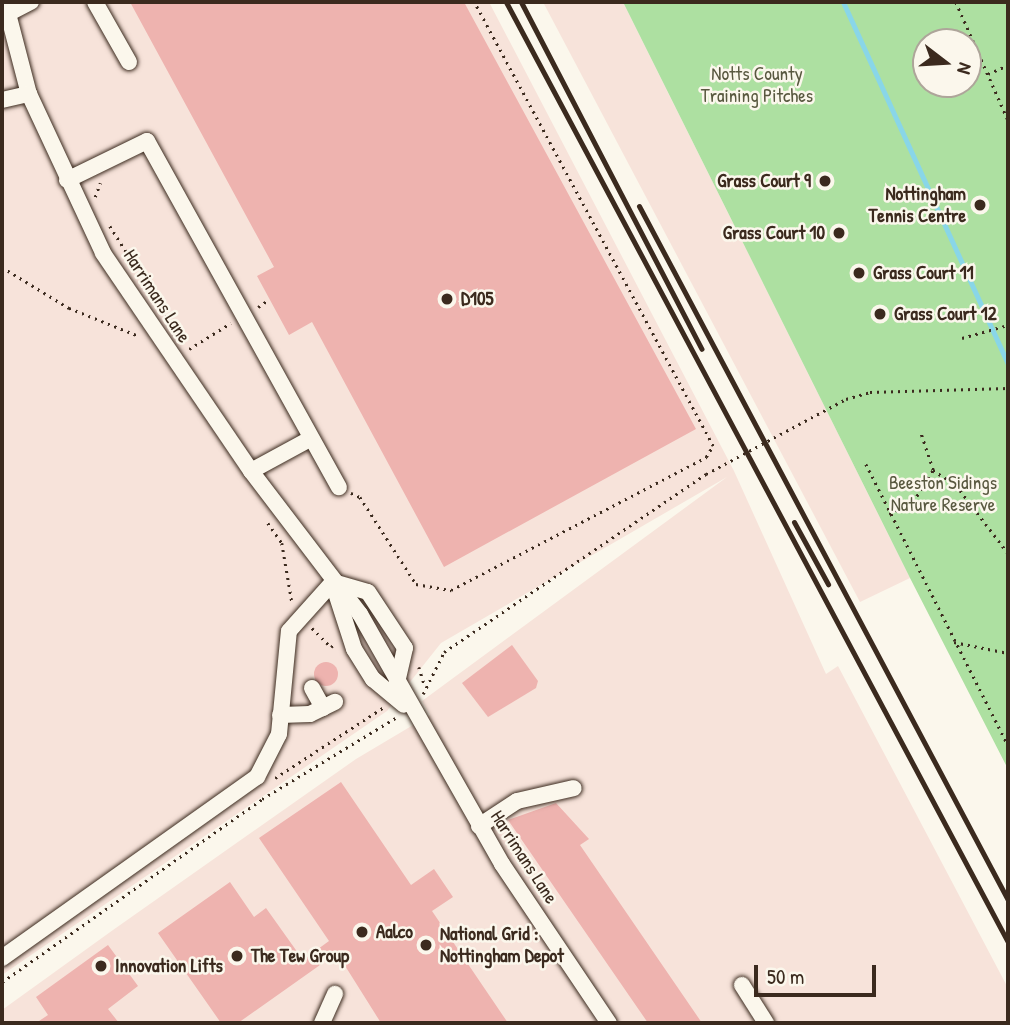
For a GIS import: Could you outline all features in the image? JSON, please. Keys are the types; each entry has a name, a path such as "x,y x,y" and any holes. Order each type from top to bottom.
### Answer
{"street":[{"path":"6,8 31,2"},
{"path":"95,2 129,62"},
{"name":"Harrimans Lane","path":"6,8 29,94 67,180 145,332 344,595 479,825 609,1023"},
{"path":"2,100 29,94"},
{"path":"67,180 147,141 242,317 339,487"},
{"path":"251,471 310,439"},
{"path":"2,958 248,786 275,748 287,640 298,614 333,582 368,592 405,648 397,684"},
{"name":"Harrimans Lane","path":"333,582 354,649 373,679 410,709"},
{"path":"344,595 363,602 401,666"},
{"path":"280,715 329,705 312,688"},
{"path":"479,825 517,801 574,788"},
{"path":"742,985 766,1023"},
{"path":"322,1023 335,994"}],"path":[{"path":"339,487 360,497 416,584 452,590 706,457 713,446 474,2"},
{"path":"956,2 1008,120"},
{"path":"988,74 1008,65"},
{"path":"94,201 100,182 118,169 112,158"},
{"path":"108,224 174,327"},
{"path":"2,267 69,308 145,332"},
{"path":"187,350 267,301"},
{"path":"145,332 167,316"},
{"path":"962,338 1008,325"},
{"path":"145,332 146,347"},
{"path":"180,339 194,361"},
{"path":"2,982 262,799 410,709 425,688 444,652 706,474 846,399 870,392 1008,388"},
{"path":"920,431 933,470 956,485 1008,553"},
{"path":"866,464 1008,745"},
{"path":"889,514 913,502 933,470"},
{"path":"260,511 282,543 298,614 307,630"},
{"path":"954,642 1008,653"},
{"path":"416,655 425,688"},
{"path":"277,776 388,704"}],"shaded area":[{"path":"2,2 489,2 734,471 826,674 838,666 1008,988 1008,1023 2,1023 2,1010 113,930 356,759 430,715 422,701 727,477 441,643 387,711 2,975"},
{"path":"543,2 623,2 910,578 860,602"}],"green space":[{"path":"623,2 1008,2 1008,769 910,578"}],"building":[{"name":"D105","path":"130,2 464,2 696,429 444,567 312,322 289,335 257,276 274,267"},
{"path":"512,645 538,681 536,688 488,717 462,683"},
{"path":"326,662 337,669 338,674 331,685 326,686 315,679 314,674 321,663"},
{"path":"341,782 411,885 434,869 453,897 432,911 508,1023 381,1023 337,953 238,1023 221,1023 158,933 230,882 254,917 266,908 303,960 329,941 259,838"},
{"path":"556,803 589,839 580,845 702,1023 648,1023 508,820"},
{"name":"Innovation Lifts","path":"108,945 138,986 108,1009 119,1023 36,1023 48,1015 36,997"}],"waterway":[{"path":"843,2 1008,364"}],"railway":[{"path":"506,2 1008,942"},
{"path":"521,2 702,349"},
{"path":"639,206 1008,900"},
{"path":"794,522 828,584"}],"place":[{"name":"Grass Court 9","path":"825,181"},
{"name":"Nottingham Tennis Centre","path":"980,205"},
{"name":"Grass Court 10","path":"839,233"},
{"name":"Grass Court 11","path":"859,273"},
{"name":"D105","path":"447,299"},
{"name":"Grass Court 12","path":"880,314"},
{"name":"Aalco","path":"362,932"},
{"name":"National Grid : Nottingham Depot","path":"426,945"},
{"name":"The Tew Group","path":"237,956"},
{"name":"Innovation Lifts","path":"101,966"}],"park label":[{"name":"Notts County Training Pitches","path":"757,85"},
{"name":"Beeston Sidings Nature Reserve","path":"943,494"}]}
